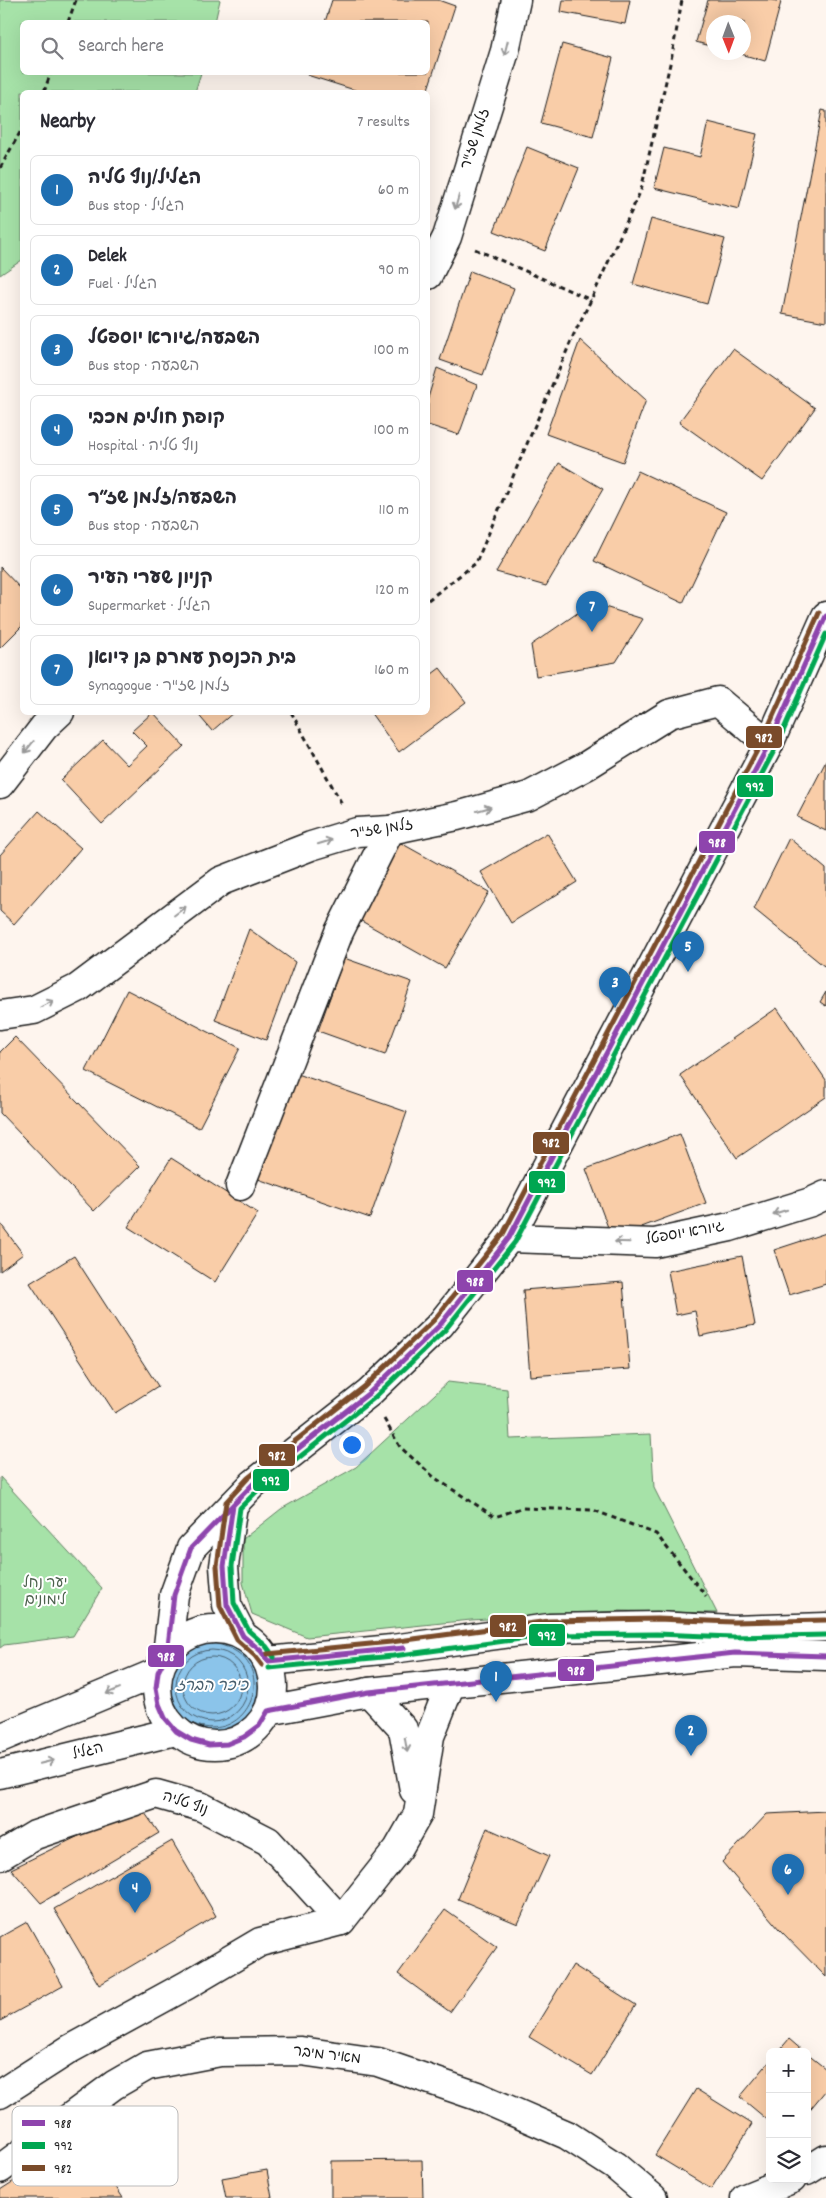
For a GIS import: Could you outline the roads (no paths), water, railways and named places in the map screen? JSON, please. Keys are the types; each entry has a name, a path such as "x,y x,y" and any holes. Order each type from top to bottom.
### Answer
{"street":[{"name":"זלמן שז\"ר","path":"430,271 447,237 464,178 506,51 516,0"},
{"path":"0,1738 162,1663 178,1641 193,1633 210,1629 227,1630 243,1636 261,1651 268,1661 273,1677 273,1694 268,1711 258,1726 244,1738 227,1744 209,1745 191,1740 176,1731 165,1718 159,1704 156,1688 162,1663 174,1595 191,1548 253,1484 369,1393 440,1325 509,1238 769,744 826,616"},
{"name":"זלמן שז\"ר","path":"0,1015 34,1010 78,988 221,881 311,846 358,832 390,830 457,816 529,796 586,766 669,714 718,701 769,744"},
{"path":"0,784 44,727 57,715"},
{"path":"240,1186 339,932 390,830"},
{"name":"גיורא יוספטל","path":"509,1238 655,1242 730,1227 811,1202 826,1195"},
{"path":"233,1505 224,1566 227,1605 243,1636"},
{"path":"268,1661 392,1649 548,1628 657,1626 732,1630 826,1627"},
{"path":"268,1711 369,1692 726,1654 826,1656"},
{"path":"0,2094 70,2049 187,1985 260,1942 341,1921 398,1849 418,1814 430,1736 452,1683"},
{"path":"369,1692 403,1729 418,1814"},
{"name":"הגליל","path":"0,1774 176,1731"},
{"name":"נוף טליה","path":"0,1856 35,1835 156,1794 202,1807 268,1841 341,1921"},
{"name":"מאיר מיבר","path":"86,2106 114,2085 147,2066 220,2052 301,2051 378,2062 477,2096 567,2136 615,2166 652,2198"},
{"path":"811,2168 826,2159"},
{"name":"מאיר מיבר","path":"0,2169 12,2160"},
{"path":"745,2198 782,2183"}],"water":[{"name":"כיכר הברז","path":"212,1638 230,1642 246,1652 256,1668 260,1686 256,1704 246,1720 230,1730 212,1734 194,1730 178,1720 168,1704 164,1686 168,1668 178,1652 194,1642"}],"place":[{"name":"בית הכנסת עמרם בן דיואן","path":"592,632"},
{"name":"השבעה/זלמן שז״ר","path":"688,972"},
{"name":"השבעה/גיורא יוספטל","path":"615,1008"},
{"name":"הגליל/נוף טליה","path":"496,1702"},
{"name":"Delek","path":"691,1756"},
{"name":"קניון שערי העיר","path":"788,1895"},
{"name":"קופת חולים מכבי","path":"135,1913"}],"park label":[{"name":"יער נחל לימונים","path":"45,1592"}]}
